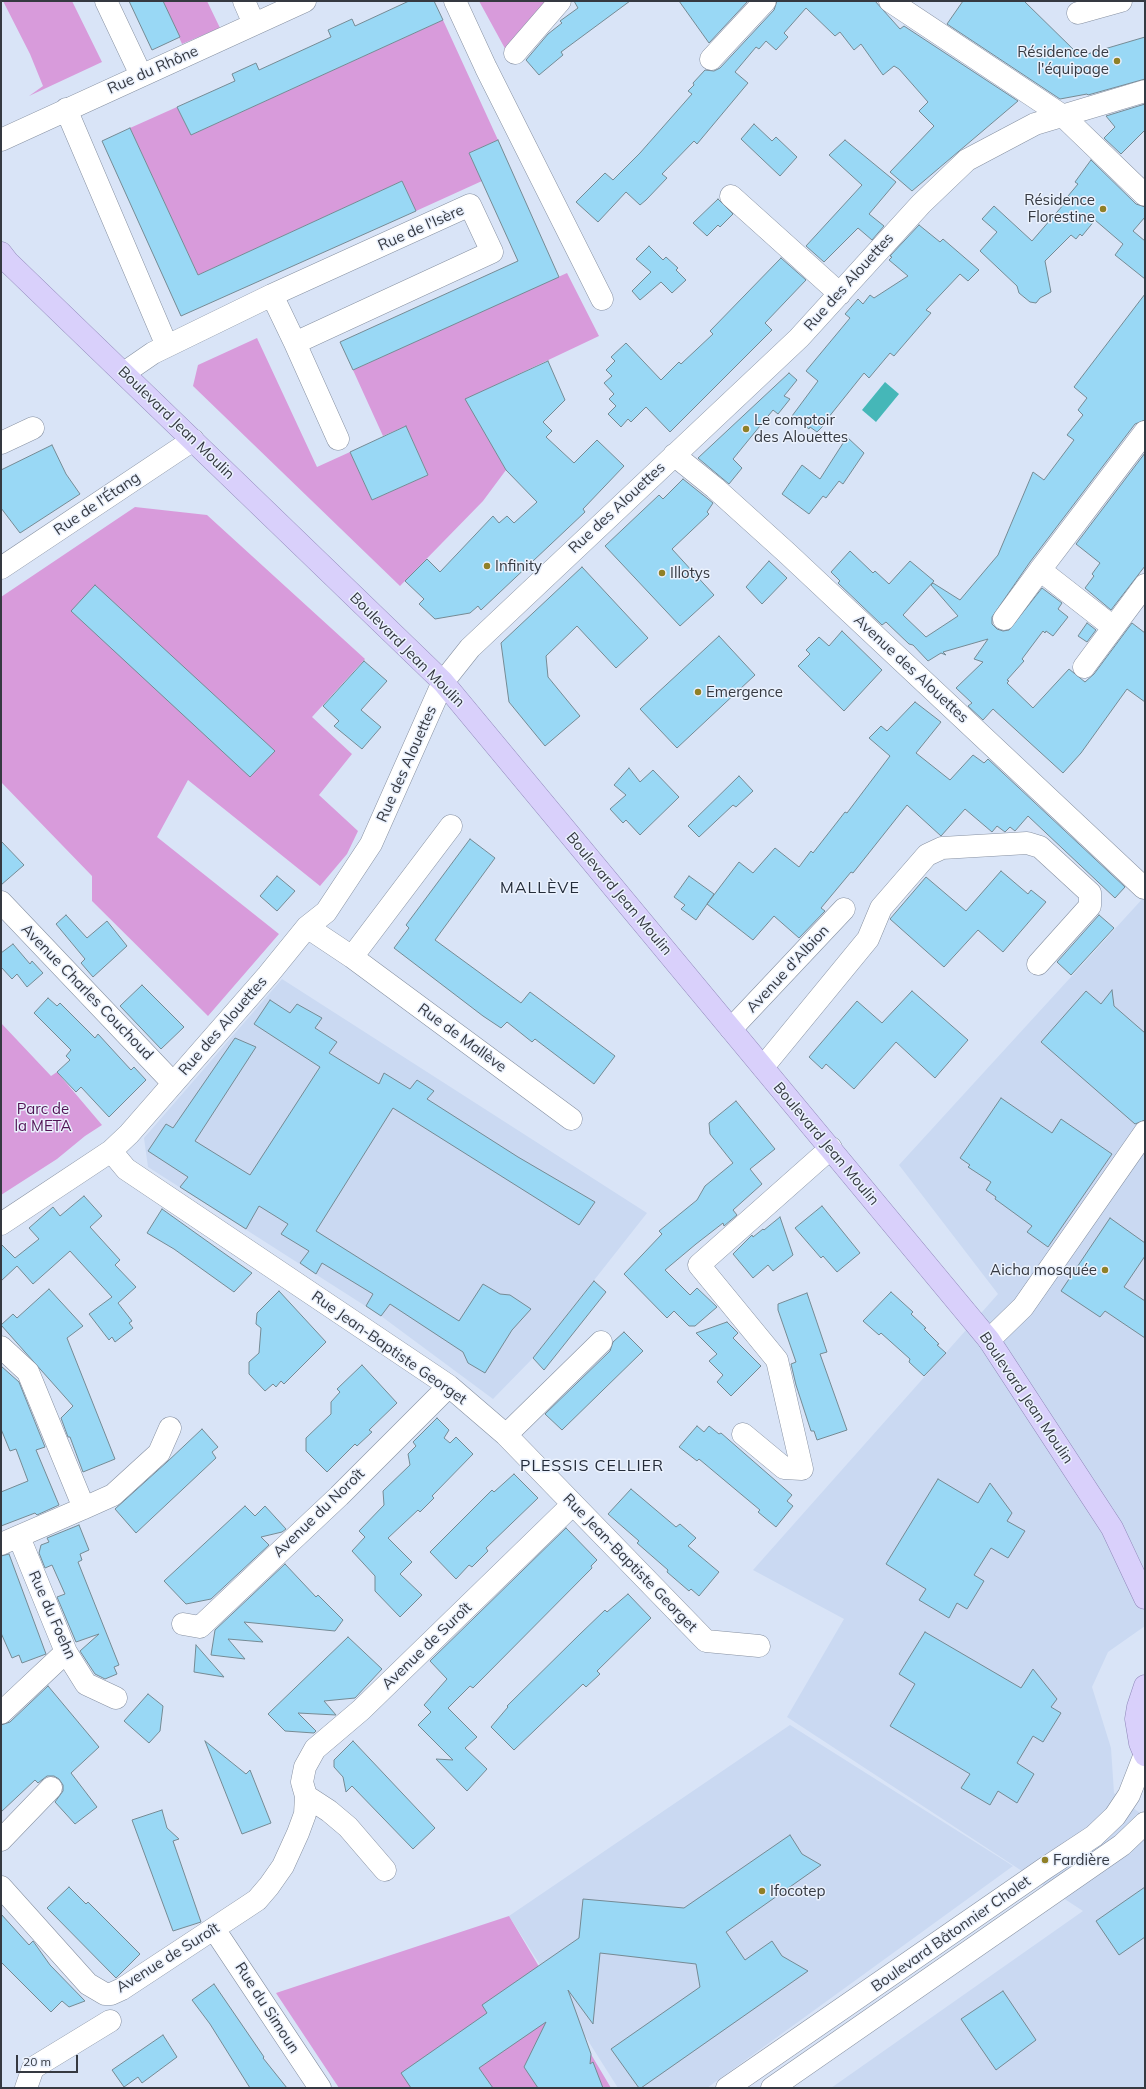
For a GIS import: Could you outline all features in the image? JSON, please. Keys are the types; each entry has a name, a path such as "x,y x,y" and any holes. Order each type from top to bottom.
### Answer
{"main road":[{"name":"Boulevard Jean Moulin","path":"4,257 442,682 989,1340 1112,1528 1145,1598"},
{"path":"1145,1686 1138,1707 1136,1719 1140,1743 1145,1754"}],"street":[{"path":"106,1 141,75"},
{"path":"244,1 254,24"},
{"name":"Rue du Rhône","path":"1,140 305,1"},
{"path":"455,1 486,68 602,300"},
{"path":"515,53 560,1"},
{"path":"712,59 765,1"},
{"path":"890,1 1063,116 1145,194"},
{"path":"1078,13 1121,1"},
{"name":"Rue des Alouettes","path":"1,1224 111,1151 129,1134 268,975 307,927 326,912 371,844 442,682 470,648 799,338 921,204 967,160 1035,124 1145,91"},
{"path":"66,109 167,346"},
{"path":"731,196 840,294"},
{"name":"Rue de l'Isère","path":"124,373 153,353 272,295 470,206 492,252 294,344"},
{"path":"272,295 338,440"},
{"path":"1,443 32,428"},
{"path":"1004,619 1145,432"},
{"name":"Rue de l'Étang","path":"1,568 194,440"},
{"name":"Avenue des Alouettes","path":"674,455 715,488 787,553 1144,888"},
{"path":"1040,570 1114,627"},
{"path":"1084,667 1145,585"},
{"path":"352,957 451,826"},
{"path":"763,1067 868,939 881,908 927,855 942,848 1027,843 1040,847 1090,893 1090,906 1038,964"},
{"name":"Avenue Charles Couchoud","path":"1,902 173,1083"},
{"name":"Avenue d'Albion","path":"731,1029 844,908"},
{"name":"Rue de Mallève","path":"307,927 352,957 571,1118"},
{"path":"989,1340 1023,1307 1145,1132"},
{"path":"744,1434 784,1468 802,1469 777,1360 699,1265 830,1148"},
{"name":"Rue Jean-Baptiste Georget","path":"111,1151 126,1169 449,1386 506,1436 706,1641 759,1646"},
{"path":"506,1436 601,1342"},
{"path":"1,1347 28,1372 84,1508"},
{"name":"Avenue du Noroît","path":"183,1624 200,1626 339,1496 449,1386"},
{"path":"10,1540 113,1495 159,1452 170,1428"},
{"name":"Avenue de Suroît","path":"1,1887 88,1984 105,1994 111,1994 122,1989 214,1929 257,1900 283,1866 305,1814 306,1796 302,1782 305,1767 315,1749 361,1710 572,1505"},
{"name":"Rue du Foehn","path":"10,1540 66,1652 86,1684 116,1698"},
{"path":"1,1713 66,1652"},
{"name":"Boulevard Bâtonnier Cholet","path":"727,2088 1094,1836 1115,1816 1129,1795 1145,1754"},
{"path":"1,1840 51,1788"},
{"path":"306,1796 329,1810 348,1827 385,1870"},
{"name":"Boulevard Bâtonnier Cholet","path":"772,2088 1122,1845 1145,1823"},
{"name":"Rue du Simoun","path":"214,1929 320,2088"},
{"path":"26,2088 33,2068 110,2021"}],"shaded area":[{"path":"885,382 899,394 876,422 862,410"},
{"path":"1145,896 1145,1626 1108,1652 1092,1687 1111,1748 1114,1793 1145,1817 1145,2088 831,2088 1083,1911 787,1717 844,1619 753,1570 998,1294 899,1165"},
{"path":"282,979 647,1213 532,1359 493,1399 381,1316 148,1167 144,1138"},
{"name":"Ifocotep","path":"790,1725 1013,1866 707,2088 618,2088 509,1916"}],"green space":[{"path":"3,1 72,1 102,62 29,96 43,86 30,54"},
{"path":"163,1 207,1 220,28 182,44"},
{"path":"479,1 549,1 508,54"},
{"path":"443,20 498,140 469,153 482,181 416,211 402,181 198,275 130,128 177,107 191,135"},
{"path":"567,273 599,336 466,399 506,470 483,501 400,586 193,386 198,365 257,338 317,467 350,452 372,500 428,475 406,426 383,436 353,370"},
{"path":"135,507 207,515 365,659 312,717 352,754 319,795 358,831 347,854 320,886 188,780 157,837 279,934 208,1016 92,901 92,876 1,782 1,597"},
{"name":"Parc de la META","path":"1,1023 51,1076 57,1072 102,1125 85,1136 57,1159 1,1195"},
{"path":"509,1916 611,2088 339,2088 276,1993"}],"building":[{"path":"129,1 163,1 180,37 152,50"},
{"path":"409,1 434,1 443,20 191,135 177,107 235,81 232,74 256,63 259,70 331,37 328,30 352,19 355,26"},
{"path":"574,1 630,1 561,52 563,55 539,75 526,60 548,34 562,23 560,21 578,8"},
{"path":"679,1 748,1 709,43"},
{"path":"777,1 875,1 900,29 904,26 1018,101 912,191 890,172 934,126 919,111 928,102 899,69 894,66 883,75 861,44 854,50 840,32 835,36 806,8 784,33 788,37 776,50 766,41 759,49 756,47 735,72 748,83 697,144 694,141 662,174 667,178 646,200 640,205 626,192 598,222 576,202 605,173 613,180 640,153 692,94 688,91 694,85 693,83 705,70 714,71 720,68 774,10"},
{"path":"963,1 1024,1 1076,52 1079,49 1084,55 1145,37 1145,79 1088,95 1060,99 947,24"},
{"path":"1145,104 1145,130 1121,154 1104,138 1115,127 1106,116"},
{"path":"754,124 772,141 776,137 797,157 780,176 741,139"},
{"path":"130,128 198,275 402,181 416,211 181,316 102,141"},
{"path":"498,140 559,277 353,370 340,342 518,261 469,153"},
{"path":"845,140 896,182 869,214 884,226 872,240 858,228 824,262 806,246 862,185 829,155"},
{"path":"1091,160 1136,204 1145,207 1145,217 1133,231 1145,241 1145,279 1115,255 1123,244 1095,220 1082,236 1080,234 1076,239 1071,235 1045,261 1051,292 1040,298 1036,303 1030,302 1019,293 1017,286 980,251 997,232 982,219 994,206 1032,241 1070,197 1068,196 1078,184 1075,182"},
{"path":"718,199 733,214 720,227 718,225 707,236 693,223"},
{"path":"919,225 940,242 943,239 979,270 968,281 960,274 926,310 931,313 894,356 890,353 869,378 864,373 828,418 829,420 817,432 810,427 809,429 792,416 818,381 806,371 850,318 845,314 858,299 863,304 870,295 874,298 908,276 889,260 892,257 890,256"},
{"path":"649,246 663,260 666,257 678,268 676,270 686,280 672,293 661,282 640,300 632,291 651,272 636,259"},
{"path":"781,258 806,280 765,323 772,330 670,432 646,407 631,422 628,419 621,427 608,414 616,406 609,399 614,394 604,383 612,376 606,370 615,361 611,357 626,343 661,380 679,362 681,364 713,334 710,331"},
{"path":"1145,294 1145,420 1135,424 1030,562 992,617 992,624 997,629 1003,631 1009,630 1042,588 1062,603 1058,609 1068,617 1053,636 1046,631 1045,633 1043,631 1022,659 1024,661 1007,680 1009,681 1007,683 1033,708 1069,669 1085,682 1094,674 1132,623 1145,633 1145,702 1127,689 1081,753 1063,773 993,709 983,720 968,706 972,703 956,688 983,662 974,659 988,639 943,652 946,655 941,653 928,661 913,645 909,644 886,622 882,625 838,583 840,581 831,572 850,551 873,573 875,571 889,584 910,561 934,581 903,615 926,637 958,616 931,585 933,583 960,600 998,555 1033,472 1044,480 1074,440 1067,435 1083,415 1078,410 1087,398 1074,387"},
{"path":"548,361 565,400 543,422 552,431 546,437 574,463 597,440 624,466 583,509 585,512 481,610 478,606 470,613 435,619 419,604 424,599 405,581 427,559 440,572 493,516 499,523 507,516 514,523 537,502 506,470 465,399"},
{"path":"789,373 797,380 784,396 790,399 778,414 773,410 733,459 742,468 729,484 698,458"},
{"path":"406,426 428,475 372,500 350,452"},
{"path":"847,437 864,453 843,484 839,481 826,498 823,496 809,514 782,494 802,465 820,479"},
{"path":"52,445 66,474 80,494 20,533 1,508 1,470"},
{"path":"1145,453 1145,566 1111,610 1085,588 1094,576 1092,574 1100,563 1076,544"},
{"name":"Illotys","path":"683,479 713,503 707,512 709,514 672,549 714,595 680,626 605,546 659,495 663,499"},
{"path":"769,561 787,578 762,604 746,587"},
{"path":"582,567 648,638 616,668 577,626 546,656 548,677 580,716 545,746 509,702 501,643"},
{"path":"95,585 275,751 250,777 71,611"},
{"path":"1087,623 1096,630 1087,642 1078,636"},
{"path":"842,631 882,670 844,711 798,666 810,654 806,650 819,637 829,646"},
{"name":"Emergence","path":"719,636 755,675 677,748 640,709"},
{"path":"364,661 387,681 361,710 381,727 362,749 334,726 339,721 323,706"},
{"path":"915,702 941,722 916,753 950,780 973,755 984,763 988,759 1125,887 1115,898 1028,816 1015,831 1010,827 1005,832 997,826 992,832 965,809 941,836 907,805 853,873 851,872 821,908 825,911 799,938 774,916 753,940 707,904 739,862 753,873 775,848 799,867 811,851 813,853 845,812 847,813 890,756 869,738 881,726 887,731"},
{"path":"629,768 640,782 653,770 679,797 640,835 626,820 623,823 610,809 626,795 614,785"},
{"path":"739,776 753,791 736,807 733,805 699,837 688,826"},
{"path":"470,839 495,858 435,940 521,1003 530,992 615,1056 594,1084 535,1039 532,1042 507,1022 501,1028 483,1016 394,948 409,928 406,925"},
{"path":"1,841 24,865 1,885"},
{"path":"1001,871 1028,894 1031,890 1046,902 1003,952 978,930 944,967 890,919 926,877 966,911"},
{"path":"277,876 295,891 277,911 260,896"},
{"path":"689,876 714,894 696,920 681,909 685,905 674,897"},
{"path":"66,915 87,938 107,921 127,946 93,977 81,963 85,959 56,924"},
{"path":"1099,915 1114,928 1071,975 1057,962"},
{"path":"13,944 30,964 32,961 43,973 27,987 17,974 12,979 1,967 1,953"},
{"path":"142,985 184,1027 161,1049 120,1006"},
{"path":"1112,990 1114,1006 1145,1033 1145,1120 1135,1124 1041,1042 1086,991 1101,1004"},
{"path":"912,991 968,1040 935,1078 896,1042 854,1089 826,1064 822,1069 809,1057 857,1001 882,1023"},
{"path":"48,998 57,1006 60,1003 95,1038 98,1034 131,1070 134,1067 146,1080 109,1117 81,1087 76,1092 57,1072 70,1060 66,1056 71,1050 34,1013"},
{"path":"270,1000 290,1013 297,1004 322,1018 315,1028 337,1042 329,1053 379,1084 384,1073 410,1089 417,1080 434,1091 427,1099 518,1157 595,1202 579,1225 393,1108 316,1231 459,1321 483,1284 500,1294 510,1295 531,1309 512,1330 485,1373 468,1363 463,1352 390,1304 381,1316 366,1306 373,1294 322,1263 316,1274 300,1263 309,1251 281,1234 288,1224 259,1206 246,1229 180,1187 188,1177 148,1151 166,1124 173,1128 235,1038 256,1047 195,1141 250,1175 320,1067 254,1024"},
{"path":"1001,1098 1052,1133 1061,1119 1112,1154 1048,1247 1027,1232 1032,1226 995,1199 996,1197 986,1190 991,1182 968,1167 970,1165 960,1158"},
{"path":"736,1101 775,1149 750,1169 762,1184 733,1210 737,1215 724,1226 723,1223 665,1270 690,1295 697,1288 717,1307 695,1326 689,1326 674,1311 667,1318 624,1274 662,1234 659,1231 697,1200 705,1186 733,1163 710,1134 709,1123"},
{"path":"84,1196 102,1216 90,1227 120,1260 115,1265 136,1287 118,1303 132,1321 129,1323 133,1328 115,1342 112,1337 109,1340 89,1314 112,1297 70,1251 33,1284 17,1266 1,1281 1,1244 15,1258 39,1239 29,1228 53,1207 60,1216"},
{"path":"822,1206 860,1253 837,1272 823,1256 821,1258 795,1228"},
{"path":"162,1209 252,1273 234,1292 174,1249 147,1233"},
{"path":"780,1217 793,1255 773,1271 768,1265 753,1278 733,1254 752,1235 753,1237 763,1229 764,1230"},
{"name":"Aicha mosquée","path":"1110,1218 1145,1243 1145,1256 1124,1287 1145,1301 1145,1338 1105,1311 1100,1317 1061,1291"},
{"path":"594,1281 606,1292 544,1370 533,1358"},
{"path":"49,1289 83,1326 67,1338 115,1459 83,1472 61,1418 73,1406 1,1325 13,1314 17,1318"},
{"path":"279,1291 326,1342 284,1384 281,1381 276,1387 273,1384 265,1391 249,1374 249,1362 259,1353 261,1328 256,1324 257,1313"},
{"path":"891,1292 913,1312 911,1314 926,1328 924,1329 939,1344 937,1345 946,1353 924,1376 909,1362 910,1359 881,1333 879,1335 863,1321"},
{"path":"807,1293 827,1352 820,1354 847,1430 817,1440 814,1431 811,1431 796,1385 791,1364 796,1362 778,1310 778,1304"},
{"path":"727,1322 738,1333 733,1338 761,1366 731,1396 717,1382 723,1375 709,1361 717,1354 696,1333"},
{"path":"624,1332 643,1351 562,1430 545,1414 610,1351 613,1342"},
{"path":"362,1365 397,1403 369,1430 372,1432 357,1446 355,1444 327,1472 306,1451 306,1438 331,1414 331,1402 340,1392 337,1389"},
{"path":"1,1366 19,1382 45,1447 36,1450 59,1505 37,1515 35,1513 1,1526 1,1492 28,1481 16,1449 10,1451 1,1429"},
{"path":"437,1418 449,1430 444,1438 450,1443 456,1437 473,1454 432,1496 434,1498 420,1512 418,1510 388,1538 412,1562 400,1574 422,1595 400,1617 375,1591 375,1576 352,1551 365,1537 359,1531 384,1505 383,1491 410,1465 408,1454 416,1446 413,1442"},
{"path":"697,1426 704,1432 709,1426 719,1434 721,1433 792,1495 787,1501 793,1506 776,1527 758,1512 760,1510 699,1459 697,1461 679,1447"},
{"path":"202,1429 218,1447 212,1452 216,1458 136,1533 115,1509"},
{"path":"514,1474 538,1498 486,1548 488,1551 472,1567 469,1565 456,1579 430,1552 492,1490 494,1492"},
{"path":"938,1479 978,1503 990,1483 1012,1513 1007,1521 1025,1531 1008,1558 991,1548 974,1575 984,1581 967,1609 957,1603 949,1618 919,1600 926,1589 886,1564"},
{"path":"631,1489 676,1527 680,1524 696,1538 688,1546 719,1572 699,1596 691,1589 689,1591 667,1572 668,1570 637,1543 639,1541 608,1514"},
{"path":"245,1506 255,1516 265,1506 286,1529 282,1532 261,1537 269,1545 211,1599 186,1604 164,1581"},
{"path":"79,1525 89,1550 80,1554 82,1560 78,1562 119,1665 114,1667 117,1674 105,1679 95,1674 80,1651 99,1634 76,1642 57,1597 65,1594 52,1565 45,1568 39,1553 41,1545 49,1542 47,1538"},
{"path":"566,1528 597,1560 591,1566 592,1568 473,1688 470,1686 448,1708 477,1737 465,1748 487,1769 467,1791 436,1759 453,1760 418,1725 431,1712 424,1705 447,1679 430,1661"},
{"path":"9,1554 46,1654 22,1663 19,1655 12,1658 1,1633 1,1556"},
{"path":"285,1564 316,1597 318,1595 343,1620 335,1631 244,1622 263,1642 228,1639 245,1659 211,1655 215,1630"},
{"path":"628,1594 651,1618 597,1671 600,1674 586,1687 583,1684 514,1750 491,1727 508,1707 507,1706 579,1635 605,1610 607,1612"},
{"path":"925,1632 1021,1688 1033,1669 1057,1699 1051,1707 1061,1713 1043,1742 1033,1736 1017,1763 1034,1774 1017,1803 998,1791 990,1805 961,1788 970,1774 890,1726 915,1684 899,1674"},
{"path":"348,1637 382,1669 355,1698 324,1701 336,1715 298,1713 316,1731 314,1733 285,1731 268,1714"},
{"path":"196,1645 224,1677 194,1672"},
{"path":"48,1686 99,1747 71,1773 97,1807 75,1824 55,1802 63,1791 63,1785 59,1779 54,1776 47,1776 38,1783 35,1780 1,1812 1,1725 10,1722"},
{"path":"148,1694 163,1706 160,1731 149,1743 124,1721"},
{"path":"205,1741 246,1774 250,1770 271,1823 242,1834"},
{"path":"353,1741 435,1828 413,1849 352,1786 346,1792 343,1777 334,1767 334,1760"},
{"path":"162,1810 167,1828 179,1839 173,1841 201,1922 173,1931 132,1820"},
{"path":"790,1835 802,1854 821,1865 726,1932 745,1960 772,1941 782,1956 808,1971 641,2088 639,2088 611,2049 700,1987 696,1964 600,1953 593,2024 568,1990 591,2054 590,2064 593,2062 603,2088 538,2088 524,2067 546,2022 479,2068 493,2088 411,2088 401,2073 487,2013 482,2005 579,1938 583,1899 684,1908"},
{"path":"69,1887 86,1904 88,1902 140,1954 116,1978 47,1908"},
{"path":"1145,1887 1145,1937 1119,1955 1096,1921"},
{"path":"1,1914 29,1945 33,1941 50,1965 85,2001 69,2007 62,2001 51,2012 1,1962"},
{"path":"214,1984 264,2057 263,2058 287,2088 250,2088 210,2024 192,2000"},
{"path":"1003,1991 1036,2040 996,2070 961,2019"},
{"path":"163,2035 177,2057 142,2083 138,2077 124,2087 112,2070"}],"place":[{"name":"Résidence de l'équipage","path":"1117,61"},
{"name":"Résidence Florestine","path":"1103,209"},
{"name":"Le comptoir des Alouettes","path":"746,429"},
{"name":"Infinity","path":"487,566"},
{"name":"Illotys","path":"662,573"},
{"name":"Emergence","path":"698,692"},
{"name":"Aicha mosquée","path":"1105,1270"},
{"name":"Fardière","path":"1045,1860"},
{"name":"Ifocotep","path":"762,1891"}],"district":[{"name":"MALLÈVE","path":"540,888"},
{"name":"PLESSIS CELLIER","path":"592,1466"}]}
